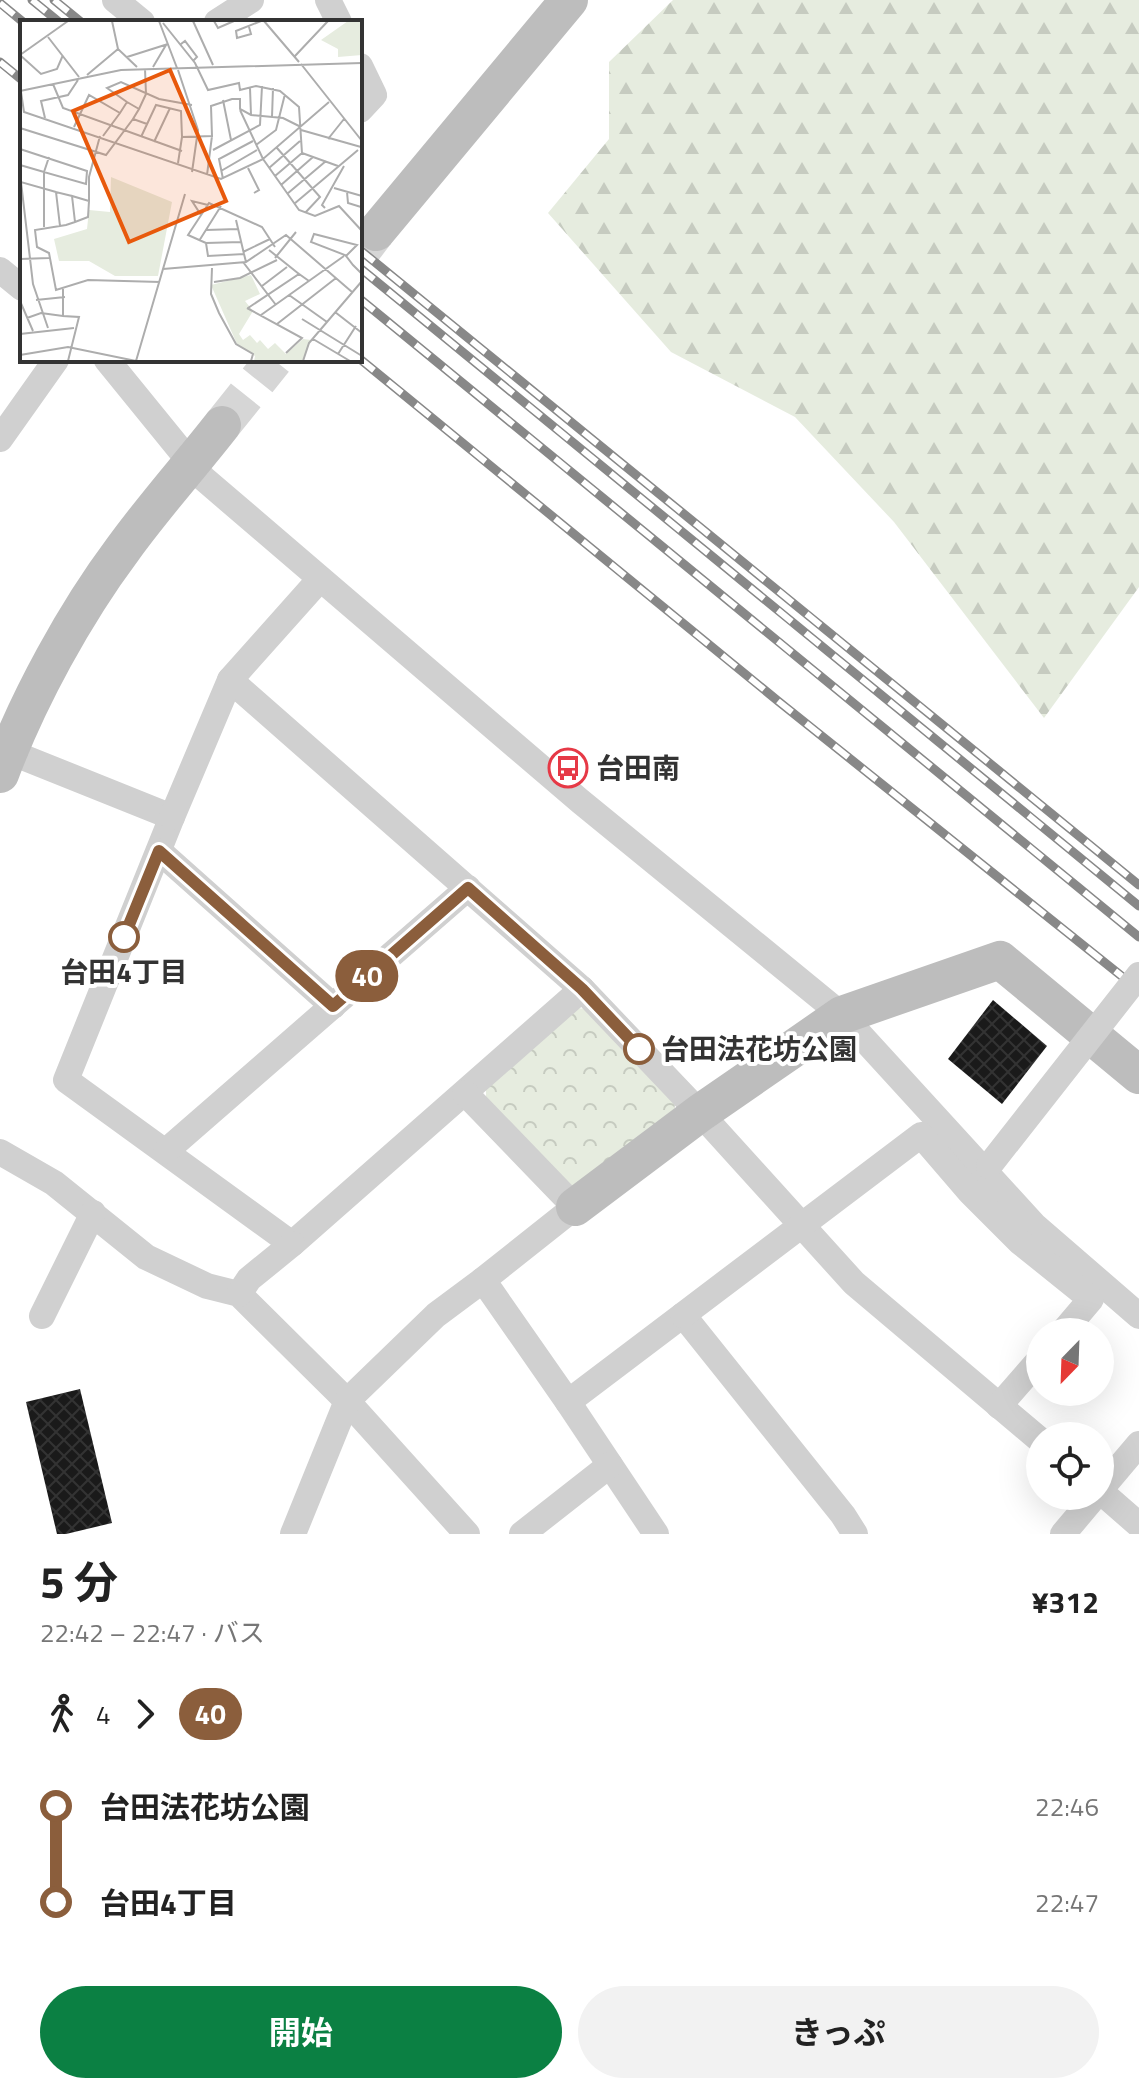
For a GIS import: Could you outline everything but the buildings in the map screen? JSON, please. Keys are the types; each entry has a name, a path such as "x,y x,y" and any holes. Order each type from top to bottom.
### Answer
{"street":[{"path":"115,0 140,20"},
{"path":"220,20 251,0"},
{"path":"328,0 338,20"},
{"path":"376,232 569,0"},
{"path":"362,70 374,95 362,108"},
{"path":"0,270 20,286"},
{"path":"0,439 55,362"},
{"path":"109,362 203,478 580,801 842,1015 987,1169 1034,1225 1139,1316"},
{"path":"172,817 3,758 80,614 123,549 222,425"},
{"path":"292,1244 66,1080 230,680 320,579"},
{"path":"230,680 582,989 700,1113 854,1283 1026,1428"},
{"path":"159,851 333,1006"},
{"path":"166,1151 468,888"},
{"path":"293,1534 347,1401 436,1315 700,1113 842,1015 1000,960 1139,1075"},
{"path":"987,1169 1139,975"},
{"path":"239,1294 249,1279 582,989"},
{"path":"465,1093 575,1207"},
{"path":"568,1402 921,1135 970,1192 1020,1242 1091,1299 1075,1318"},
{"path":"0,1152 54,1183 146,1257 207,1286 239,1294 347,1401 467,1534"},
{"path":"42,1316 93,1213"},
{"path":"483,1280 656,1534"},
{"path":"683,1315 855,1534"},
{"path":"999,1406 1026,1375"},
{"path":"1114,1473 1139,1444"},
{"path":"522,1534 610,1465"},
{"path":"1114,1503 1139,1525"},
{"path":"1063,1534 1083,1510"}],"green space":[{"path":"673,0 1139,0 1139,587 1044,718 894,522 795,417 671,352 548,213 609,139 609,62"},
{"name":"台田法花坊公園","path":"576,1008 588,1009 675,1104 674,1113 577,1188 568,1187 486,1097 486,1087"}],"tunnel":[{"path":"362,250 376,232"},
{"path":"222,425 272,362"}],"railway":[{"path":"32,0 57,20"},
{"path":"54,0 79,20"},
{"path":"0,3 21,20"},
{"path":"0,62 20,78"},
{"path":"362,252 1139,885"},
{"path":"362,270 1139,906"},
{"path":"362,301 1139,937"},
{"path":"362,361 778,701 1139,990"}],"bus line":[{"name":"40","path":"124,937 159,851 333,1006 468,888 582,989 639,1049"}],"place":[{"name":"台田南","path":"568,768"},
{"name":"台田4丁目","path":"124,937"},
{"name":"台田法花坊公園","path":"639,1049"}]}
